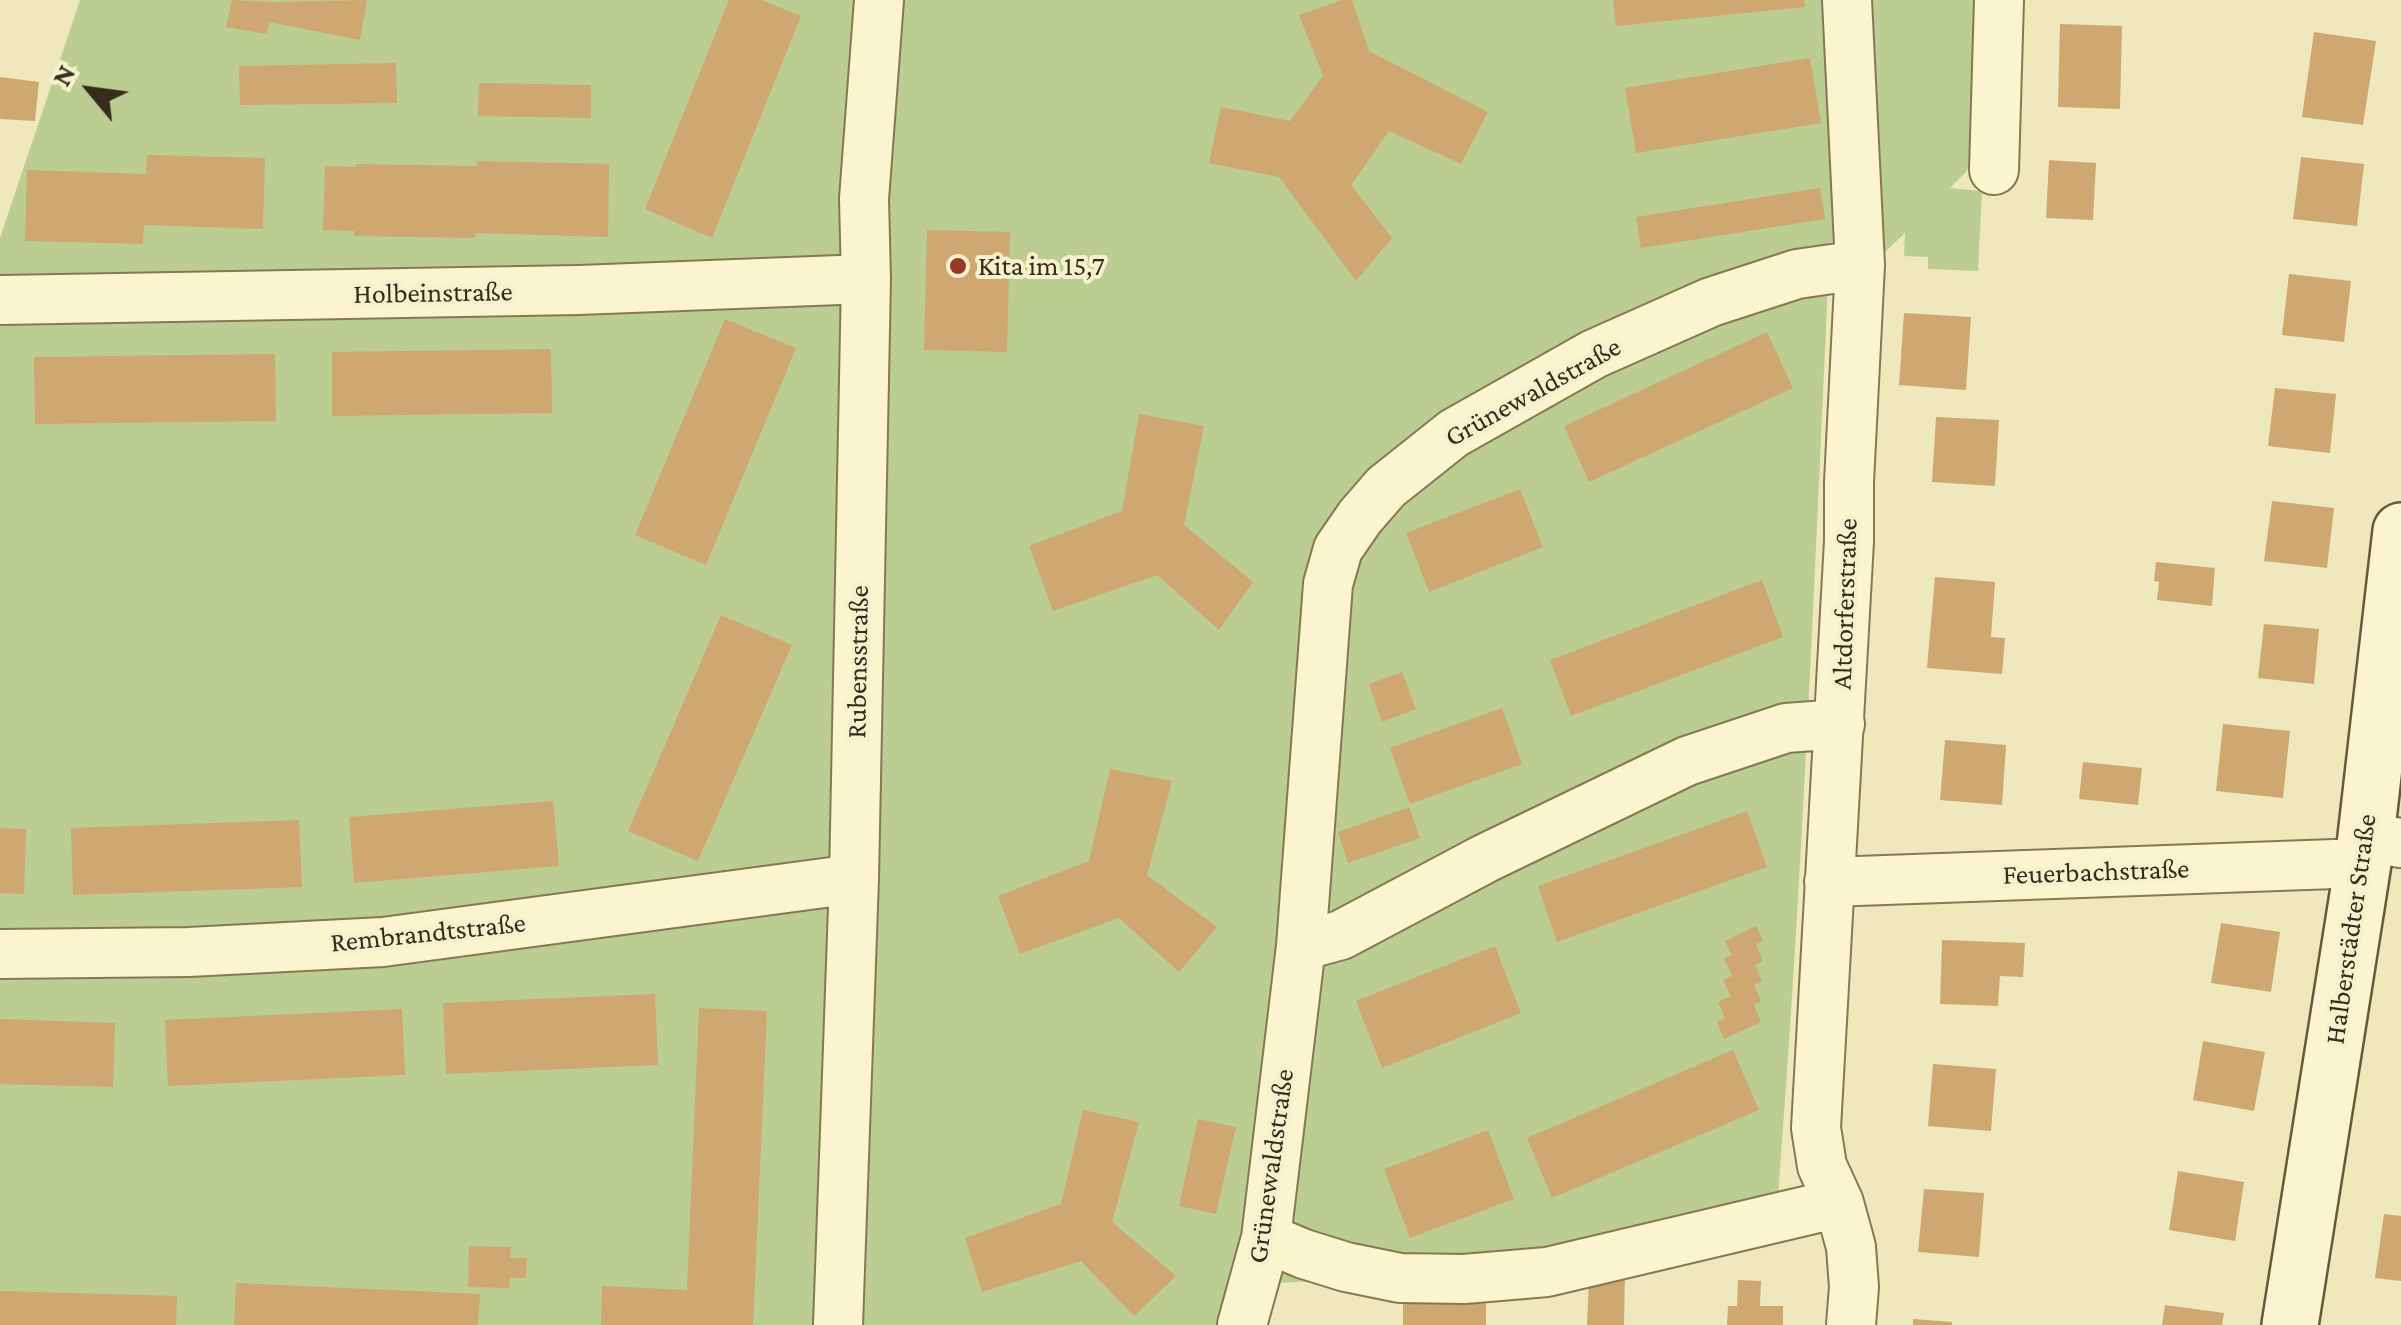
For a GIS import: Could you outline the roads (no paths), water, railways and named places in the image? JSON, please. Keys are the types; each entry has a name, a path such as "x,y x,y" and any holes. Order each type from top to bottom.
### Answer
{"main road":[{"name":"Halberstädter Straße","path":"2290,1325 2377,848 2401,531"}],"street":[{"name":"Rubensstraße","path":"838,1325 854,880 866,279 864,199 879,0"},
{"name":"Altdorferstraße","path":"1847,0 1860,265 1840,724 1816,1128 1822,1166 1839,1202 1851,1246 1851,1325"},
{"path":"1994,170 1999,0"},
{"name":"Grünewaldstraße","path":"1242,1325 1266,1238 1301,946 1328,584 1338,549 1386,486 1454,432 1594,354 1728,296 1797,274 1860,265"},
{"name":"Holbeinstraße","path":"0,300 579,290 866,279"},
{"path":"1301,946 1341,935 1486,858 1687,761 1786,728 1840,724"},
{"name":"Feuerbachstraße","path":"1829,882 2377,848"},
{"name":"Rembrandtstraße","path":"0,954 189,952 383,942 854,880"},
{"path":"1266,1238 1346,1267 1400,1278 1464,1279 1547,1272 1839,1202"}],"place":[{"name":"Kita im 15,7","path":"958,266"}]}
